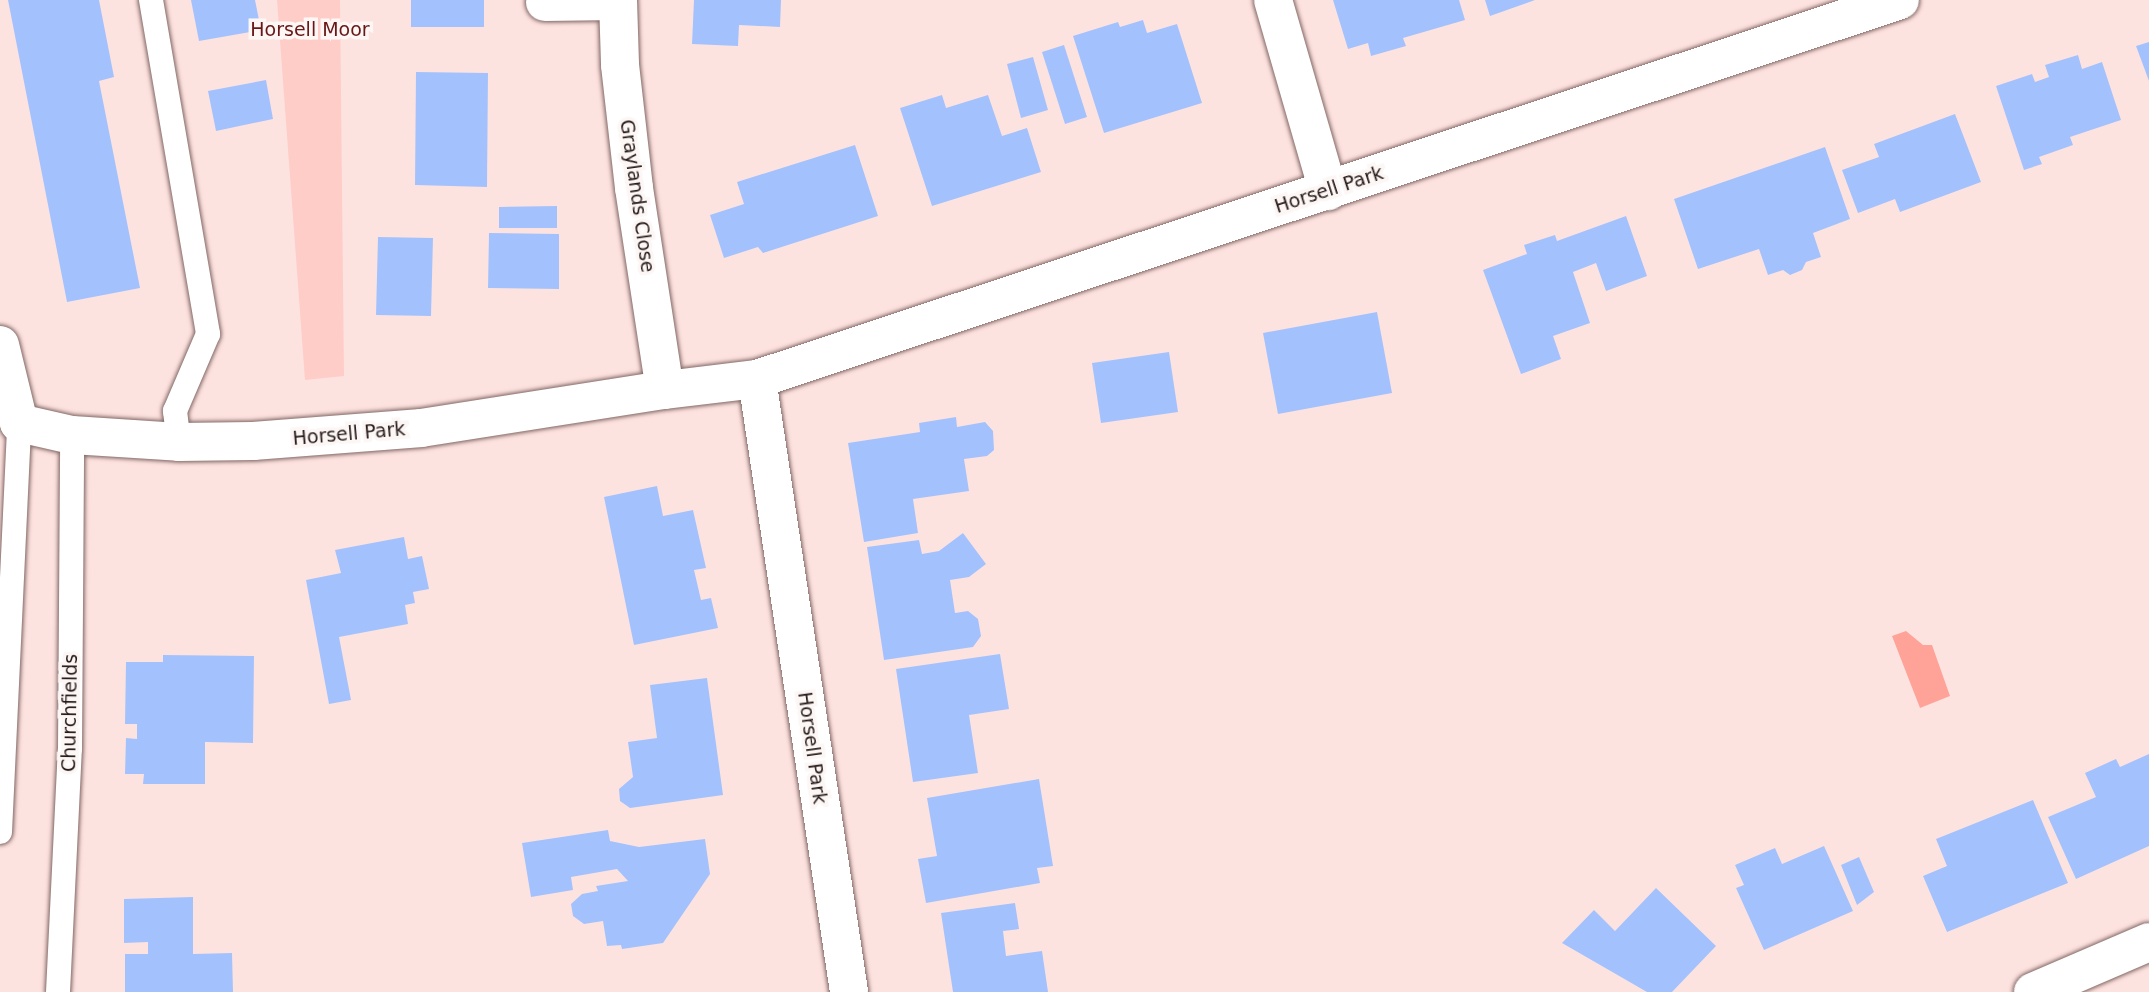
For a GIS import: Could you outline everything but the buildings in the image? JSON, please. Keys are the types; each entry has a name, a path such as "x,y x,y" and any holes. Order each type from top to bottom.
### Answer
{"street":[{"name":"Graylands Close","path":"545,2 618,0 620,65 634,188 665,390"},
{"path":"1273,0 1328,191"},
{"name":"Horsell Park","path":"19,423 72,435 179,442 253,441 421,428 665,390 757,379 1900,0"},
{"path":"0,345 19,423"},
{"name":"Horsell Park","path":"757,379 849,992"},
{"path":"2034,992 2149,942"}],"lane":[{"path":"151,0 208,334 175,411 179,442"},
{"path":"0,832 19,423"},
{"name":"Churchfields","path":"58,992 70,749 72,435"}],"green space":[{"name":"Horsell Moor","path":"277,0 340,0 344,376 305,380"}],"shaded area":[{"path":"1906,631 1923,645 1932,645 1950,696 1920,708 1892,636"}]}
